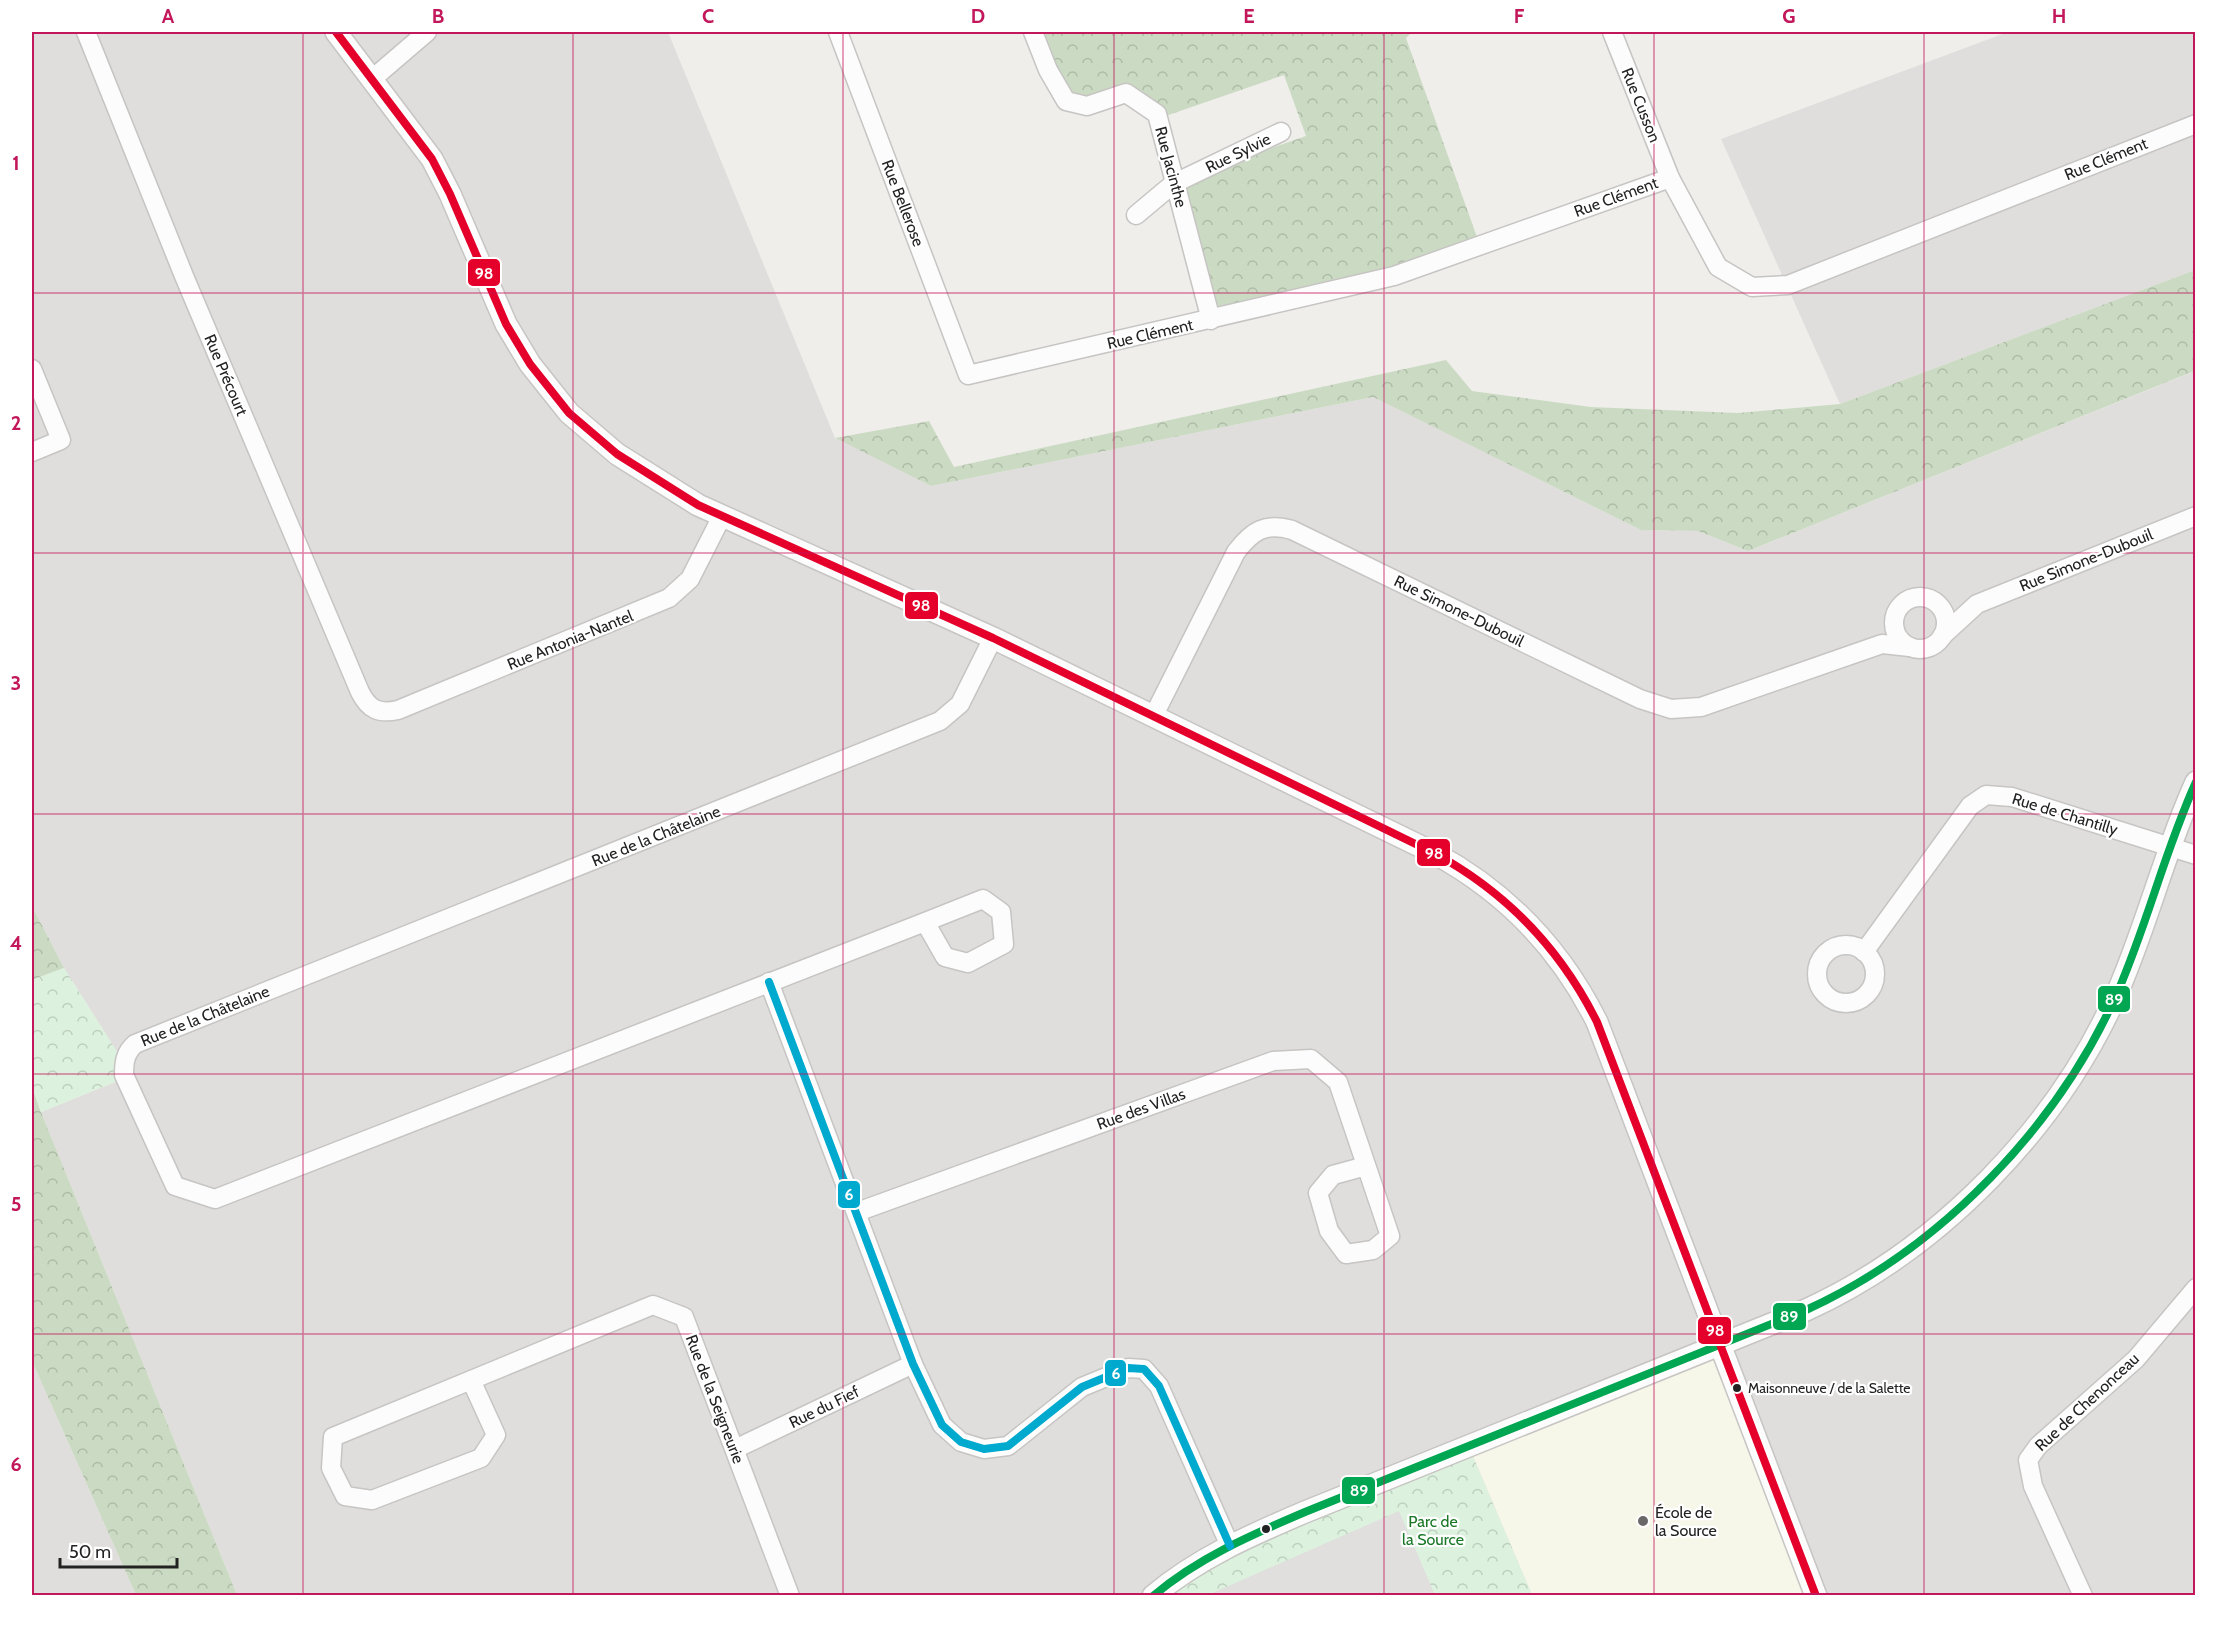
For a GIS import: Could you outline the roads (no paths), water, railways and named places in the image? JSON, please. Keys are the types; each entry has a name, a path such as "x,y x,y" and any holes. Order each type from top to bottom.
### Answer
{"street":[{"name":"Rue Précourt","path":"86,32 184,276 360,692 364,701 376,711"},
{"path":"336,32 418,139 437,168 506,324 545,386 575,419 617,454 676,492 722,516 993,638 1452,863 1508,903 1541,937 1578,988 1601,1031 1718,1346 1816,1596"},
{"path":"371,80 427,32"},
{"name":"Rue Bellerose","path":"838,32 968,375"},
{"name":"Rue Jacinthe","path":"1034,32 1048,70 1066,101 1087,105 1126,93 1157,114 1210,320"},
{"name":"Rue Cusson","path":"1612,32 1670,178"},
{"name":"Rue Clément","path":"968,375 1394,276 1670,178 1718,267 1752,287 1788,285 2196,124"},
{"name":"Rue Sylvie","path":"1136,215 1175,183 1281,132"},
{"path":"32,369 61,440 32,452"},
{"name":"Rue Antonia-Nantel","path":"376,711 398,710 669,598 690,579 722,516"},
{"name":"Rue Simone-Dubouil","path":"1154,715 1236,552 1254,532 1272,526 1292,530 1640,699 1671,709 1701,707 1882,644 1928,647 1977,604 2196,516"},
{"name":"Rue Simone-Dubouil","path":"1862,650 1879,639 1906,601 1920,597 1934,601 1977,604"},
{"path":"1934,601 1945,618 1942,636"},
{"path":"1894,619 1896,633 1910,647"},
{"name":"Rue de la Châtelaine","path":"925,922 215,1199 175,1186 124,1075 124,1061 135,1044 940,721 960,704 993,638"},
{"path":"1153,1596 1207,1557 1305,1512 1832,1298 1875,1273 1937,1227 2004,1162 2047,1109 2099,1027 2133,952 2169,846 2196,782"},
{"name":"Rue de Chantilly","path":"1864,952 1970,806 1986,795 2012,797 2196,855"},
{"path":"769,982 913,1364 942,1425 961,1442 984,1449 1008,1446 1082,1387 1128,1368 1144,1369 1159,1386 1230,1546"},
{"name":"Rue des Villas","path":"856,1212 1273,1061 1311,1059 1338,1082 1390,1236 1373,1250 1346,1254 1329,1231 1318,1193 1333,1175 1366,1166"},
{"name":"Rue de Chenonceau","path":"2083,1596 2033,1486 2028,1460 2038,1446 2136,1359 2196,1288"},
{"name":"Rue de la Seigneurie","path":"471,1380 496,1435 481,1458 372,1500 345,1496 331,1468 333,1437 471,1380 653,1305 684,1317 790,1596"},
{"name":"Rue du Fief","path":"735,1449 913,1364"}],"place":[{"name":"Maisonneuve / de la Salette","path":"1737,1388"},
{"name":"École de la Source","path":"1643,1521"}],"park label":[{"name":"Parc de la Source","path":"1433,1530"}]}
